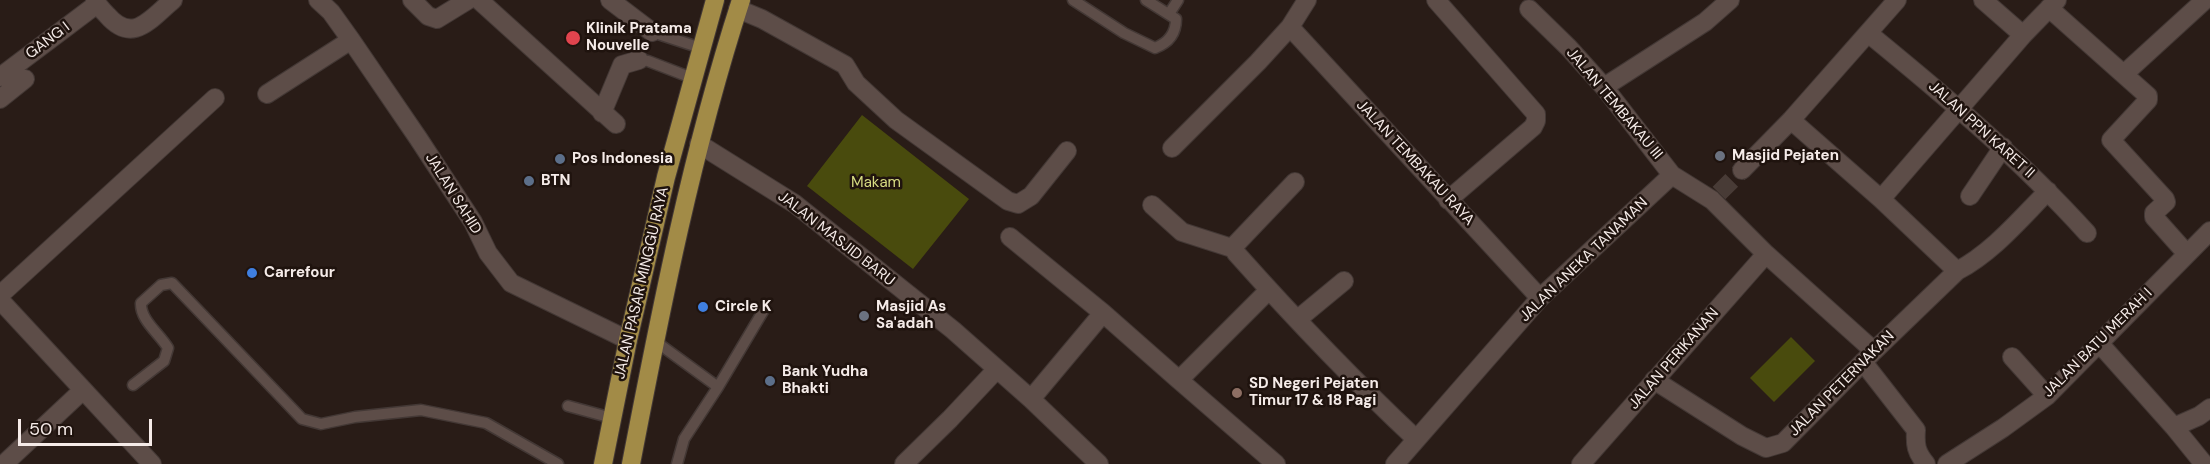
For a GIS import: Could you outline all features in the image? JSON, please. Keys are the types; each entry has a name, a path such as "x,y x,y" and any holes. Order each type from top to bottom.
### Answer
{"main road":[{"name":"JALAN PASAR MINGGU RAYA","path":"603,464 606,416 628,340 675,140 686,76 715,0"},
{"name":"JALAN PASAR MINGGU RAYA","path":"632,464 655,341 699,144 740,4"}],"street":[{"path":"96,2 115,25 127,30 140,27 173,0"},
{"name":"JALAN SAHID","path":"318,0 331,12 351,40 473,222 488,253 512,283 628,340"},
{"path":"412,0 428,16 437,19 468,0"},
{"path":"479,0 609,118 622,65 644,61"},
{"path":"610,0 656,33"},
{"path":"1172,148 1290,27 1307,0"},
{"path":"1437,0 1536,114 1533,127 1448,200"},
{"path":"1604,87 1705,22 1730,0"},
{"path":"1742,170 1791,120 1897,0"},
{"path":"1983,0 2023,35"},
{"path":"2124,74 2205,0"},
{"name":"GANG I","path":"0,77 96,2"},
{"path":"740,4 762,19 844,65 856,83 896,120 1008,201 1018,204 1031,196 1067,151"},
{"path":"1881,199 2023,35 2053,4 2148,98 2111,140 2165,199 2166,202 2154,213 2154,217 2187,254"},
{"name":"JALAN TEMBAKAU III","path":"1529,9 1569,48 1604,87 1672,175"},
{"name":"JALAN TEMBAKAU RAYA","path":"1290,27 1540,298"},
{"name":"JALAN PPN KARET II","path":"1868,33 1959,108 2002,147 2087,233"},
{"path":"267,94 351,40"},
{"path":"0,99 25,79"},
{"path":"0,295 215,98"},
{"path":"1791,120 1881,199 1957,271"},
{"name":"JALAN MASJID BARU","path":"699,144 795,204 953,330 1031,399 1098,464"},
{"path":"1970,196 2002,147"},
{"path":"1672,175 1716,197 1766,254 1868,356 1916,430 1915,447 1918,455 1926,464"},
{"name":"JALAN ANEKA TANAMAN","path":"1395,464 1540,298 1672,175"},
{"path":"1295,182 1235,244 1236,253 1373,399 1416,439"},
{"name":"JALAN PETERNAKAN","path":"1654,380 1742,436 1766,448 1783,443 1868,356 1957,271 1972,263 1989,249 2048,191"},
{"path":"1152,205 1182,232 1235,249"},
{"name":"JALAN BATU MERAH I","path":"1947,464 2047,396 2209,234"},
{"path":"1010,237 1276,464"},
{"name":"JALAN PERIKANAN","path":"1581,464 1766,254"},
{"path":"1298,319 1344,281"},
{"path":"1179,380 1269,290"},
{"path":"0,300 152,464"},
{"path":"1031,399 1102,314"},
{"path":"2099,343 2204,464"},
{"path":"2012,357 2047,396"},
{"path":"904,464 997,369"},
{"path":"4,464 83,390"},
{"path":"2174,427 2199,416 2210,408"}],"lane":[{"path":"1073,0 1124,33 1155,48 1165,44 1176,29 1176,20 1146,0"},
{"path":"1169,14 1178,0"},
{"path":"656,33 697,47"},
{"path":"644,61 686,76"},
{"path":"133,385 164,361 168,348 144,317 141,303 161,285 172,283 302,419 321,424 355,417 421,410 486,423 554,461"},
{"path":"677,464 684,440 765,308"},
{"path":"655,341 718,387"},
{"path":"568,406 606,416"}],"green space":[{"name":"Makam","path":"862,115 969,199 913,269 807,186"},
{"path":"1791,337 1815,361 1774,402 1750,378"}],"tunnel":[{"path":"1719,193 1742,170"}],"place":[{"name":"Klinik Pratama Nouvelle","path":"573,38"},
{"name":"Masjid Pejaten","path":"1720,156"},
{"name":"Pos Indonesia","path":"560,159"},
{"name":"BTN","path":"529,181"},
{"name":"Carrefour","path":"252,273"},
{"name":"Circle K","path":"703,307"},
{"name":"Masjid As Sa'adah","path":"864,316"},
{"name":"Bank Yudha Bhakti","path":"770,381"},
{"name":"SD Negeri Pejaten Timur 17 & 18 Pagi","path":"1237,393"}]}
